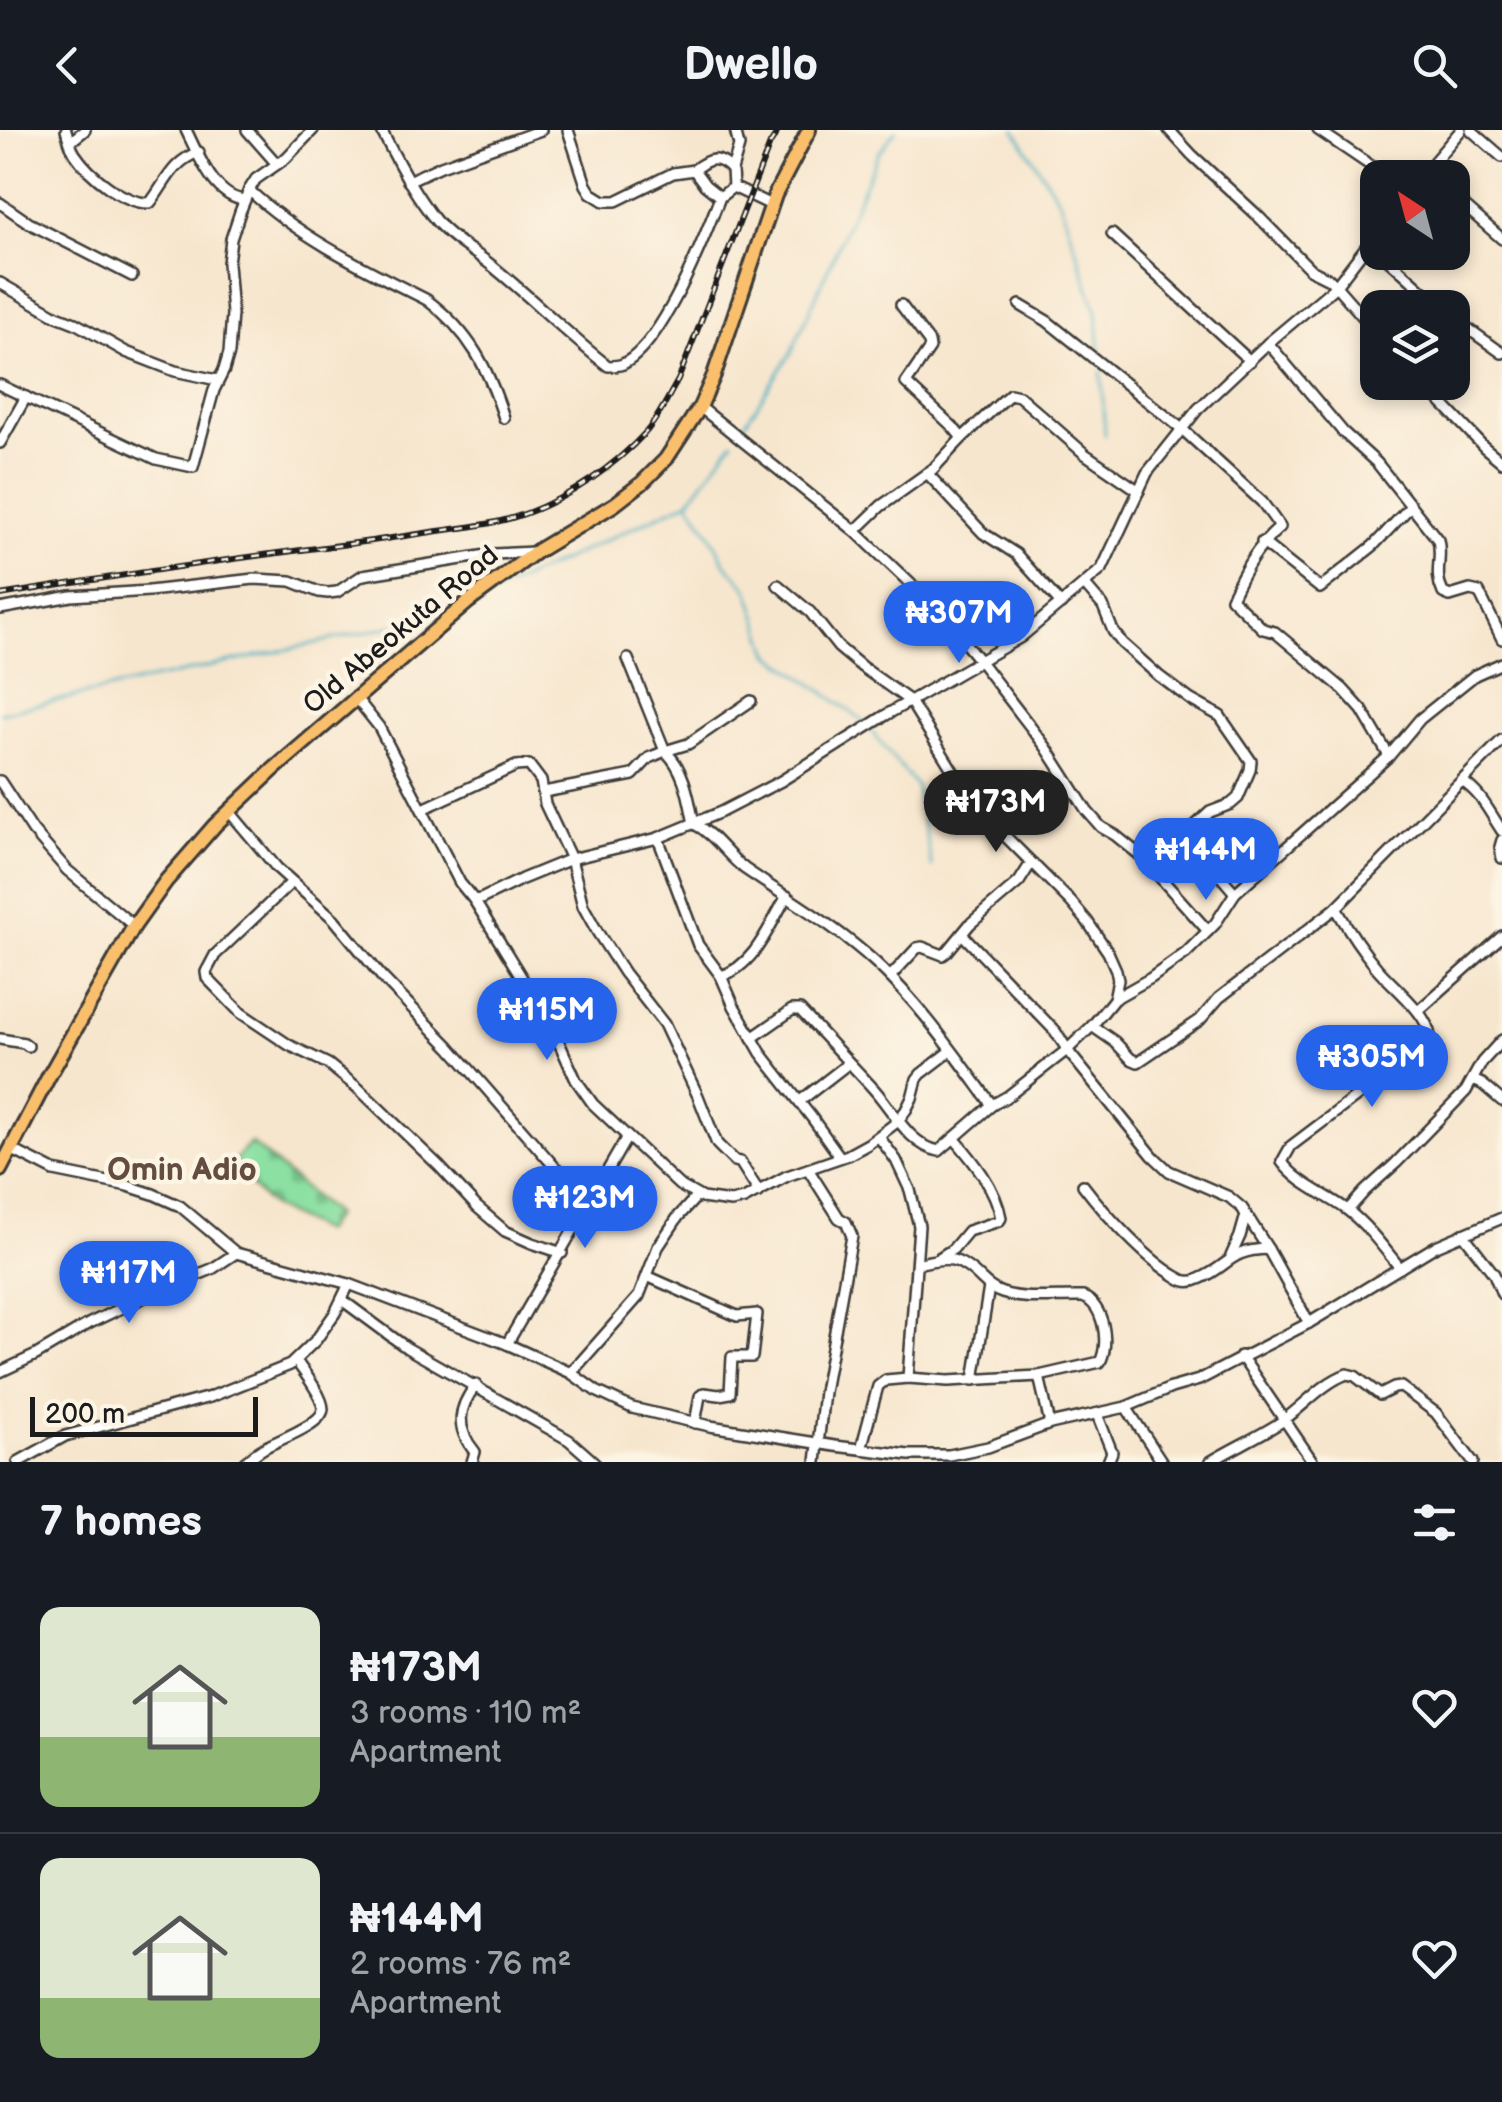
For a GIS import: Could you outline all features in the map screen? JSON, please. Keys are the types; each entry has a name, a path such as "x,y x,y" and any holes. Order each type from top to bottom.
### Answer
{"highway":[{"name":"Old Abeokuta Road","path":"0,1170 134,926 189,853 273,770 468,602 536,551 616,504 666,459 700,407 772,205 809,130"}],"street":[{"path":"66,130 75,154 110,189 142,204 150,203 162,182 183,160 198,152"},
{"path":"70,142 85,130"},
{"path":"186,130 213,181 236,200 246,195 260,201 333,251 442,311 488,372 504,418"},
{"path":"246,130 277,164"},
{"path":"0,385 156,459 193,467 217,380 229,353 232,314 228,263 231,239 246,195 256,179 312,130"},
{"path":"381,130 408,181 439,224 608,366 621,366 647,344 678,293 720,198 734,188"},
{"path":"408,181 541,130"},
{"path":"568,130 586,185 604,201 616,201 673,173 694,170 715,159 732,170"},
{"path":"734,188 732,170 739,146 735,130"},
{"path":"1169,130 1311,270 1336,286 1360,313"},
{"path":"1318,130 1362,160"},
{"path":"1438,160 1461,130"},
{"path":"1472,130 1502,157"},
{"path":"694,170 720,198"},
{"path":"734,188 772,205"},
{"path":"0,204 132,276"},
{"path":"1470,210 1502,239"},
{"path":"1112,234 1250,361"},
{"path":"474,900 571,859 658,838 694,824 781,782 1021,637 1102,569 1147,473 1198,409 1360,263"},
{"path":"1400,270 1422,290"},
{"path":"0,283 126,352 175,371 217,380"},
{"path":"901,304 929,342 928,352 906,383 962,438"},
{"path":"1020,305 1047,321 1182,429 1262,502 1280,527 1262,542 1232,598 1262,629 1275,632 1343,689 1362,710 1389,756"},
{"path":"1470,330 1502,353"},
{"path":"1268,344 1343,432 1377,462 1438,540 1442,554 1436,576 1443,593 1450,596 1470,590 1480,592 1502,639"},
{"path":"855,530 927,473 1010,394 1019,396 1085,454 1139,490"},
{"path":"0,443 26,397"},
{"path":"1439,400 1502,462"},
{"path":"700,407 855,530 935,606 1046,748 1100,827 1141,856 1208,931"},
{"path":"927,473 983,533 1016,554 1061,604"},
{"path":"1262,542 1320,588 1373,546 1412,506"},
{"path":"0,609 81,595 150,592 254,579 291,581 328,593 337,592 363,575 536,551"},
{"path":"778,584 810,612 850,657 910,701 982,818 997,828 1079,910 1108,952 1118,980 1114,999"},
{"path":"1084,584 1103,606 1122,643 1159,676 1220,716 1251,761 1238,798 1210,812 1184,835 1236,892"},
{"path":"628,659 665,751 674,759 682,778 694,824 741,866 844,936 890,977 992,1104"},
{"path":"752,1038 796,1009 890,1108 898,1122 924,1146 940,1151 992,1104 1067,1050 1114,999 1186,953 1208,931 1236,892 1389,756 1420,719 1475,675 1502,664"},
{"path":"356,698 379,727 460,883 552,1026 576,1080 593,1104 626,1137 697,1196 731,1202 744,1200 787,1176 840,1157 879,1137 898,1122 912,1098 916,1080 951,1051"},
{"path":"544,792 633,775 649,758 688,744 751,702"},
{"path":"1092,1026 1138,1062 1200,1020 1219,998 1336,908 1502,740"},
{"path":"423,810 524,764 535,770 545,804 571,859 583,906 624,972 664,1024 717,1144 740,1162 759,1192"},
{"path":"0,781 33,831 67,870 134,926"},
{"path":"1462,781 1486,802 1502,831"},
{"path":"229,812 277,868 334,919 588,1205"},
{"path":"658,838 698,945 721,976 761,1053 840,1157"},
{"path":"1502,840 1502,858"},
{"path":"890,977 916,948 947,952 970,924 1012,890 1031,863"},
{"path":"292,882 215,955 207,978 241,1013 328,1064 359,1089 506,1232 562,1253"},
{"path":"721,976 740,968 751,955 787,896"},
{"path":"1336,908 1376,968 1418,1011 1430,1036 1291,1146 1282,1162 1348,1210 1400,1268"},
{"path":"962,934 1055,1031 1153,1156 1169,1171 1229,1197 1246,1215 1309,1322"},
{"path":"1418,1011 1502,936"},
{"path":"0,1038 28,1046"},
{"path":"1348,1210 1466,1091 1482,1062 1502,1040"},
{"path":"800,1101 849,1063"},
{"path":"1472,1080 1502,1101"},
{"path":"507,1344 626,1137"},
{"path":"879,1137 896,1160 910,1190 919,1226 908,1378"},
{"path":"917,1264 939,1258 968,1231 1001,1218 986,1182 954,1138"},
{"path":"11,1149 54,1170 153,1194 180,1206 236,1252 349,1284 507,1344 571,1373 596,1391 632,1408 861,1449 874,1456 948,1455 988,1447 1050,1424 1126,1407 1200,1380 1309,1322 1436,1246 1502,1218"},
{"path":"808,1169 852,1236 824,1392 816,1462"},
{"path":"1083,1185 1140,1247 1179,1279 1199,1280 1244,1251 1268,1249"},
{"path":"571,1373 640,1296 666,1232 697,1196"},
{"path":"1230,1258 1246,1215"},
{"path":"1463,1234 1494,1274 1502,1294"},
{"path":"0,1372 90,1323 212,1269 236,1252"},
{"path":"861,1449 879,1384 886,1380 1038,1376 1103,1360 1103,1326 1091,1300 1083,1296 1000,1293 957,1260 939,1258"},
{"path":"647,1276 736,1316 757,1314 752,1357 732,1357 730,1393 700,1396 695,1422"},
{"path":"18,1462 65,1436 210,1397 264,1378 296,1361 316,1340 349,1284"},
{"path":"974,1380 989,1287"},
{"path":"342,1300 407,1348 569,1440 594,1462"},
{"path":"1242,1356 1313,1462"},
{"path":"244,1462 314,1422 323,1412 311,1382 296,1361"},
{"path":"1214,1461 1284,1420 1332,1381 1347,1374 1380,1395 1401,1387 1436,1413 1473,1462"},
{"path":"1038,1376 1050,1424"},
{"path":"472,1462 475,1452 467,1442 461,1418 462,1403 476,1385"},
{"path":"1126,1407 1162,1462"},
{"path":"1096,1414 1112,1452 1108,1462"}],"green space":[{"path":"251,1143 335,1215 323,1232 271,1206 230,1165"}],"waterway":[{"path":"740,431 791,353 878,154 896,130"},
{"path":"1015,130 1060,202 1097,312 1100,358"},
{"path":"1101,371 1105,435"},
{"path":"483,598 689,501 733,441"},
{"path":"689,501 725,563 748,589 770,654 866,725"},
{"path":"0,713 443,615"},
{"path":"871,731 916,786 932,867"}],"railway":[{"path":"0,595 483,525 527,513 575,489 634,445 663,407 678,380 770,144 779,130"}],"district":[{"name":"Omin Adio","path":"182,1170"}]}
